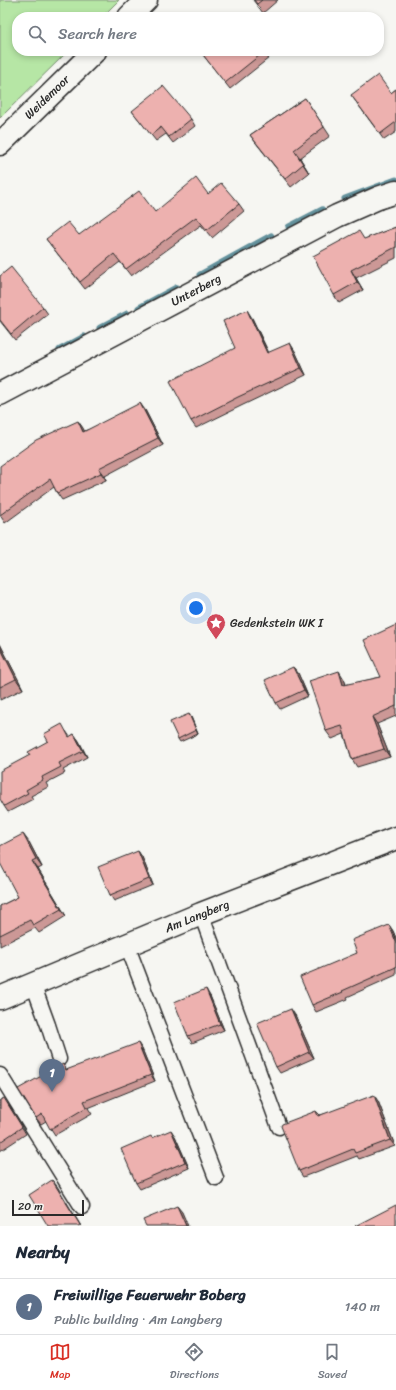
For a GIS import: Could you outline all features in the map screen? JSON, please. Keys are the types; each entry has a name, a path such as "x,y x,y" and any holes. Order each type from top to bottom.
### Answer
{"street":[{"path":"134,12 146,0"},
{"name":"Weidemoor","path":"0,144 90,56"},
{"name":"Unterberg","path":"0,394 337,216 378,198 396,192"},
{"name":"Am Langberg","path":"0,998 201,914 396,838"}],"lane":[{"path":"201,914 279,1127"},
{"path":"127,945 216,1178"},
{"path":"33,984 59,1059"},
{"path":"0,1075 82,1207"}],"green space":[{"path":"0,0 119,0 107,12 12,12 12,56 63,56 0,118"}],"building":[{"path":"254,0 262,0 257,4"},
{"path":"204,56 259,56 225,83"},
{"path":"378,75 391,93 396,89 396,122 380,134 351,95"},
{"path":"163,86 191,119 169,137 161,127 151,135 132,111"},
{"path":"305,98 324,127 294,150 303,164 285,179 250,135"},
{"path":"196,178 208,194 221,183 239,204 207,230 196,217 126,269 114,254 80,282 46,239 68,222 79,235 139,191 155,212"},
{"path":"396,227 396,247 351,270 357,282 334,295 313,256 359,231 364,239"},
{"path":"11,267 43,307 11,334 0,320 0,276"},
{"path":"247,310 267,353 290,343 301,368 238,397 191,421 170,381 235,348 223,321"},
{"path":"140,403 158,438 99,468 101,473 57,493 50,479 0,515 0,466 36,440 78,421 83,432"},
{"path":"396,625 396,706 372,717 384,749 352,759 342,726 326,731 309,681 339,671 343,685 381,677 364,640"},
{"path":"0,647 16,679 0,687"},
{"path":"293,667 304,690 276,703 265,680"},
{"path":"189,714 196,730 178,739 170,722"},
{"path":"62,724 69,737 74,734 83,751 59,763 61,767 42,777 43,780 26,790 28,793 4,806 0,799 0,771 30,755 28,752 48,741 44,734"},
{"path":"23,834 36,859 32,861 61,909 33,925 30,920 0,935 0,906 18,897 0,863 0,846"},
{"path":"138,851 149,879 110,895 98,867"},
{"path":"389,925 396,942 396,967 312,1005 300,977 357,953 352,940"},
{"path":"206,989 220,1024 188,1036 174,1002"},
{"path":"291,1009 309,1052 276,1067 257,1023"},
{"path":"138,1043 151,1075 84,1101 87,1107 50,1129 42,1114 36,1118 18,1089 63,1064 66,1070"},
{"path":"374,1095 390,1140 355,1153 353,1149 299,1171 281,1126 282,1124 316,1111 318,1116"},
{"path":"4,1098 22,1127 0,1142 0,1100"},
{"path":"171,1130 185,1162 136,1183 121,1149 151,1136 152,1138"},
{"path":"52,1180 80,1225 48,1226 29,1195"},
{"path":"396,1205 396,1226 355,1226"},
{"path":"177,1206 186,1226 146,1226 143,1220"}],"waterway":[{"path":"345,199 396,180"},
{"path":"289,227 322,210"},
{"path":"200,275 271,236"},
{"path":"139,308 176,288"},
{"path":"100,328 127,314"},
{"path":"60,350 84,337"}],"place":[{"name":"Gedenkstein WK I","path":"216,640"},
{"name":"Freiwillige Feuerwehr Boberg","path":"52,1092"}]}
